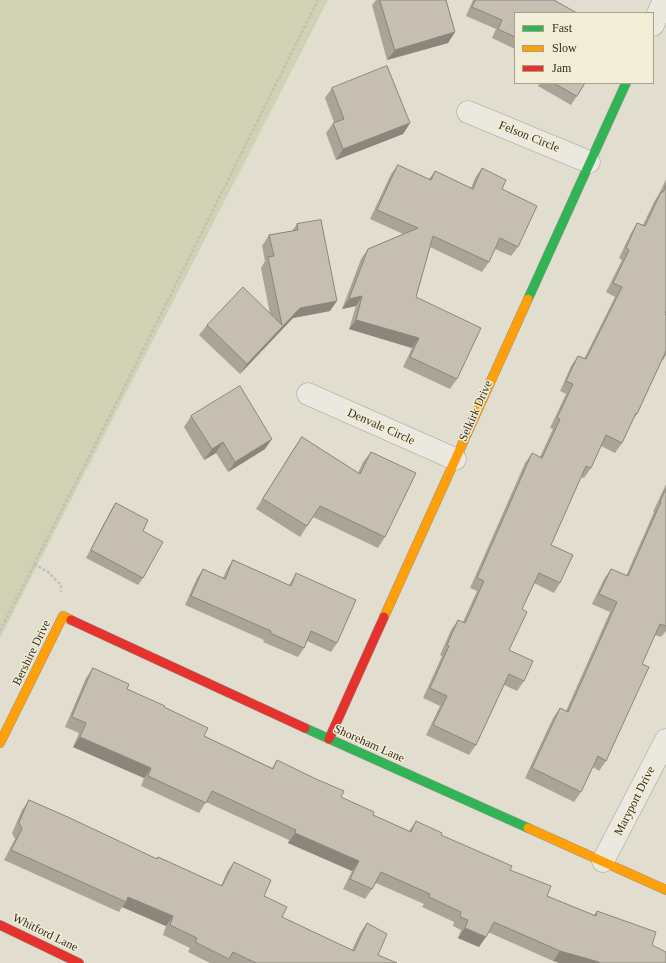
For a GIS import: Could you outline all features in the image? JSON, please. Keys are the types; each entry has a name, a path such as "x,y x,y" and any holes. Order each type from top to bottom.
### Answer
{"street":[{"path":"654,22 664,0"},
{"name":"Selkirk Drive","path":"328,739 626,84"},
{"name":"Felson Circle","path":"468,112 589,162"},
{"name":"Denvale Circle","path":"308,394 455,459"},
{"name":"Shoreham Lane","path":"63,616 328,739 666,890"},
{"name":"Bershire Drive","path":"0,743 63,616"},
{"name":"Maryport Drive","path":"603,861 666,740"},
{"name":"Whitford Lane","path":"0,925 79,963"}],"path":[{"path":"0,631 124,389 318,0"},
{"path":"34,564 48,572 61,585 63,616"}],"green space":[{"path":"0,0 328,0 0,638"}],"building":[{"path":"380,0 446,0 455,32 395,50"},
{"path":"476,0 554,0 575,12 514,12 514,37 498,29 502,20 472,7"},
{"path":"387,66 410,123 343,149 333,123 344,119 332,88"},
{"path":"556,84 584,84 577,96"},
{"path":"398,165 431,180 435,171 473,189 482,168 506,180 502,189 537,206 518,247 500,238 489,262 433,236 416,297 481,328 457,379 410,357 419,338 356,320 362,296 349,299 368,249 418,228 377,210"},
{"path":"666,185 666,351 622,443 606,435 591,468 586,466 551,545 573,555 560,583 539,573 522,609 527,612 509,650 533,661 524,681 509,674 476,745 433,725 447,696 430,688 449,646 447,645 458,620 465,623 484,581 477,578 532,453 542,458 560,419 557,418 573,384 566,381 578,356 586,359 622,287 613,283 629,250 626,248 637,223 645,226 661,192 663,192"},
{"path":"321,220 337,301 300,308 247,364 207,325 243,287 282,325 268,257 274,256 269,235 298,230 297,224"},
{"path":"240,386 272,439 235,462 223,442 212,449 191,416"},
{"path":"302,437 360,474 371,452 416,473 385,537 320,506 307,526 263,499"},
{"path":"666,489 666,626 660,624 642,664 649,667 606,761 598,756 581,792 532,768 560,708 568,712 617,602 599,594 611,569 628,576"},
{"path":"116,503 148,520 143,531 163,542 143,578 91,550"},
{"path":"233,560 291,586 296,573 356,600 337,643 311,631 304,648 270,633 271,631 191,596 203,569 225,579"},
{"path":"93,668 129,684 127,689 208,728 204,736 273,769 277,760 344,791 341,797 374,812 373,815 411,832 416,821 442,833 441,835 512,866 510,870 551,886 547,896 596,916 597,911 656,932 652,945 666,952 666,963 599,963 560,951 494,922 486,937 465,928 468,920 460,917 461,912 429,897 430,894 381,872 372,889 350,879 359,861 295,833 296,830 212,791 206,803 148,776 151,768 80,737 86,723 72,717"},
{"path":"29,800 157,859 158,857 222,886 234,862 271,880 264,896 287,907 282,917 354,951 367,923 387,934 378,955 397,963 256,963 233,952 229,959 195,942 197,938 170,925 173,916 128,897 126,902 11,850 22,829 19,823"}],"traffic: fast":[{"path":"528,299 626,84"},
{"path":"305,728 528,828"}],"traffic: slow":[{"path":"384,617 528,299"},
{"path":"0,743 63,616 71,620"},
{"path":"528,828 666,890"}],"traffic: jam":[{"path":"329,739 384,617"},
{"path":"71,620 305,728"},
{"path":"0,925 79,963"}]}
